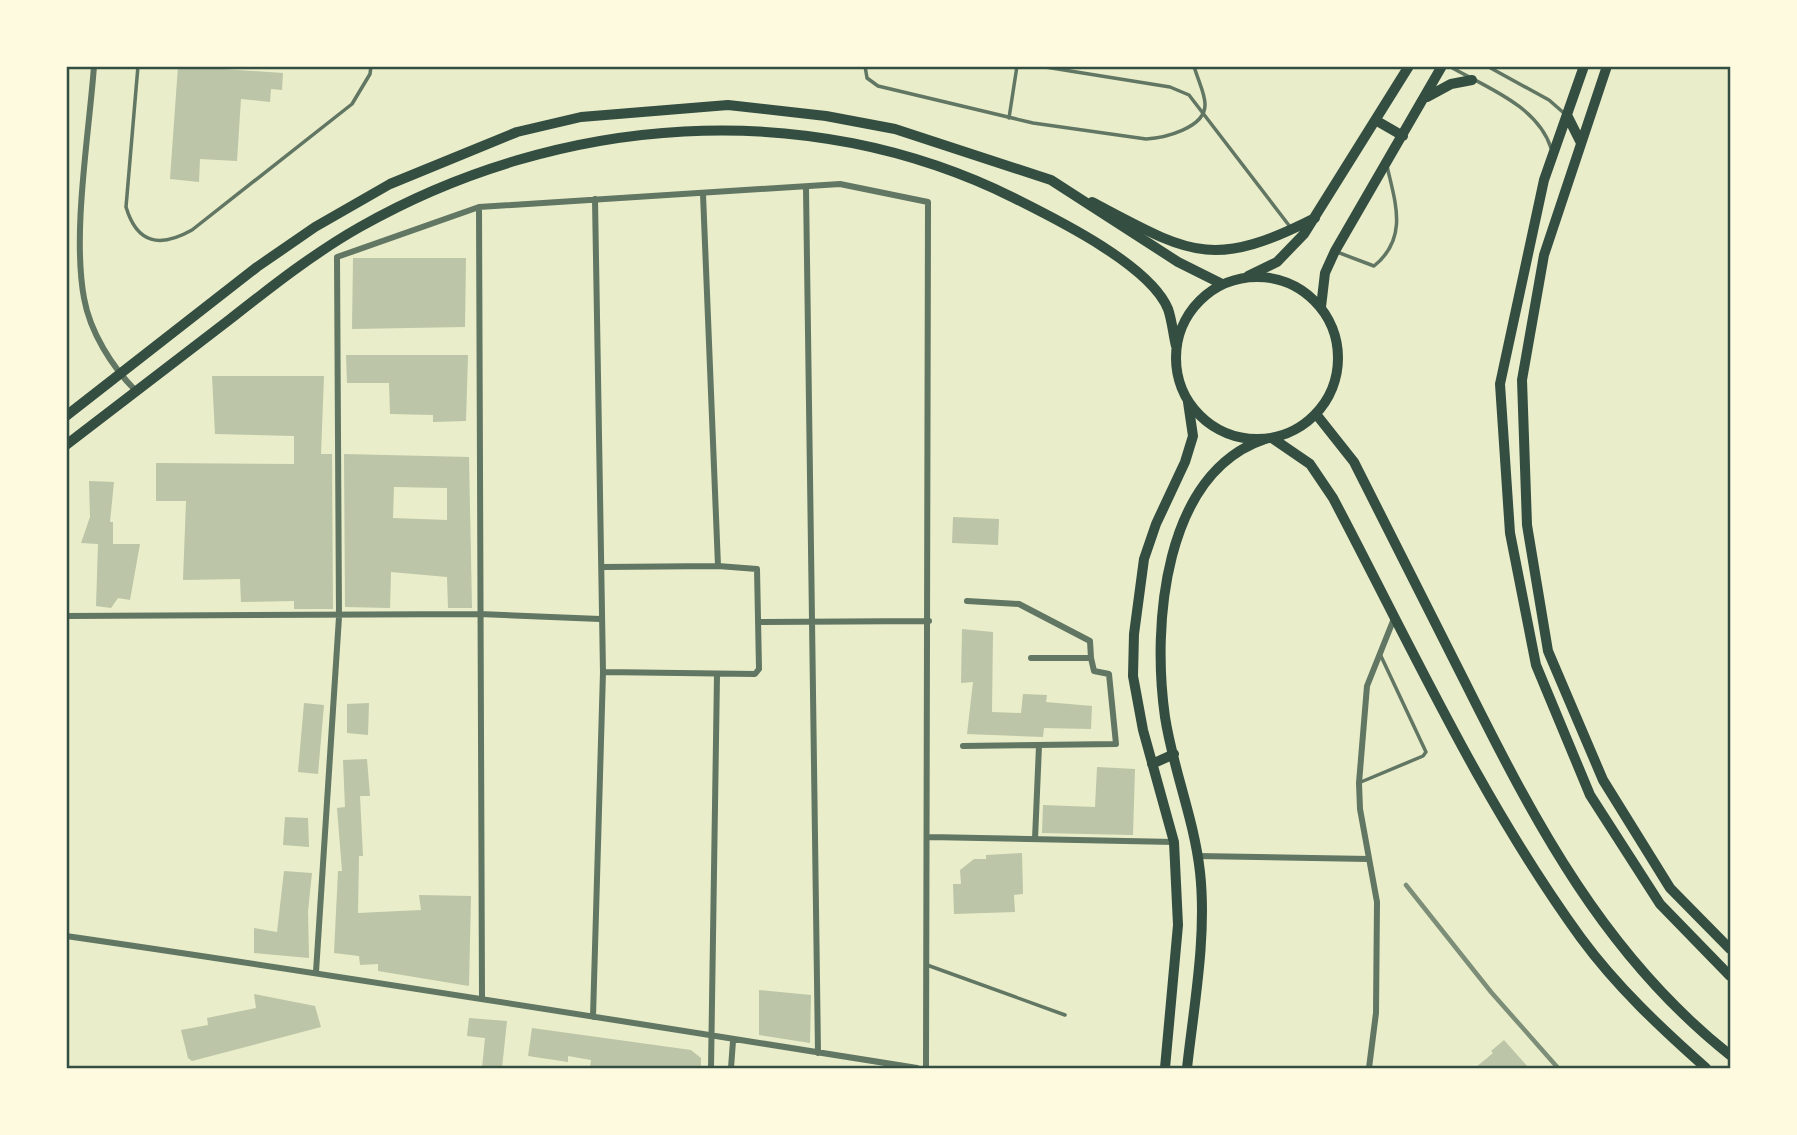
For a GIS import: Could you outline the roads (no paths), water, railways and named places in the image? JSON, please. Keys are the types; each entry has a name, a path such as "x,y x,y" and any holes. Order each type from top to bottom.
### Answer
{"highway":[{"path":"66,416 257,267 315,227 390,184 517,132 581,117 729,105 826,116 895,129 1051,180 1178,262 1222,284"},
{"path":"66,445 312,259 360,227 401,206 462,179 574,144 695,129 752,129 887,150 995,188 1055,218 1152,284 1168,309 1176,346 1178,375 1188,402 1203,419 1221,431 1243,438 1268,438 1303,425 1316,414 1334,384 1339,350 1333,327 1321,307 1301,289 1275,278 1248,276 1222,284 1200,299 1184,321 1176,346"},
{"path":"1316,414 1354,462 1550,845 1608,932 1663,995 1731,1055"},
{"path":"1268,438 1310,464 1333,498 1496,807 1582,938 1647,1016 1706,1069"}],"main road":[{"path":"1399,66 1400,82"},
{"path":"1248,276 1277,262 1304,234 1409,66"},
{"path":"1321,307 1325,273 1335,251 1442,66"},
{"path":"1584,66 1544,180 1500,384 1510,533 1536,665 1590,794 1660,904 1731,976"},
{"path":"1606,66 1544,255 1522,380 1527,526 1548,651 1603,780 1670,888 1731,949"},
{"path":"1423,99 1451,84 1472,80"},
{"path":"1567,115 1580,141"},
{"path":"1377,121 1403,136"},
{"path":"1051,180 1174,244 1201,250 1229,250 1253,245 1315,218"},
{"path":"1165,1069 1178,925 1174,842 1152,764 1133,676 1138,592 1156,524 1185,462 1193,436 1188,402"},
{"path":"1187,1069 1201,919 1197,856 1166,719 1159,665 1165,587 1173,555 1198,494 1218,466 1243,446 1268,438"},
{"path":"1152,764 1174,754"}],"street":[{"path":"94,66 80,237 84,299 96,333 120,374 136,391"},
{"path":"316,972 339,617 337,257 479,207 840,184 928,202 929,837 926,1069"},
{"path":"806,188 818,1053"},
{"path":"703,194 718,566"},
{"path":"593,1017 603,672 600,619 603,567 596,199"},
{"path":"479,207 482,997"},
{"path":"603,567 718,566 757,569 759,622 758,673 717,675 603,672"},
{"path":"962,747 1116,744 1109,674 1094,671 1090,641 1019,604 967,601"},
{"path":"66,616 339,617 480,614 600,619"},
{"path":"1369,1069 1376,1013 1377,902 1368,859 1359,783 1367,686 1395,616"},
{"path":"759,622 929,621"},
{"path":"1031,658 1091,658"},
{"path":"711,1069 717,675"},
{"path":"1035,839 1039,746"},
{"path":"929,837 1174,842"},
{"path":"1197,856 1368,859"},
{"path":"66,936 482,997 733,1041 917,1069"},
{"path":"731,1069 733,1041"}],"lane":[{"path":"138,66 126,207 131,225 144,236 161,242 176,239 192,230 352,104 370,74 371,66"},
{"path":"864,66 867,78 873,85 1009,118 1154,138 1193,125 1204,111 1205,104 1194,66"},
{"path":"1009,118 1017,66"},
{"path":"1039,66 1178,89 1196,100 1292,230"},
{"path":"1449,66 1534,118 1546,135 1553,156"},
{"path":"1487,66 1549,100 1567,115"},
{"path":"1335,251 1370,266 1378,264 1399,224 1386,165"},
{"path":"1359,783 1423,756 1426,752 1380,654"},
{"path":"928,965 1065,1015"}],"railway":[{"path":"1406,885 1491,992 1558,1068"}]}
